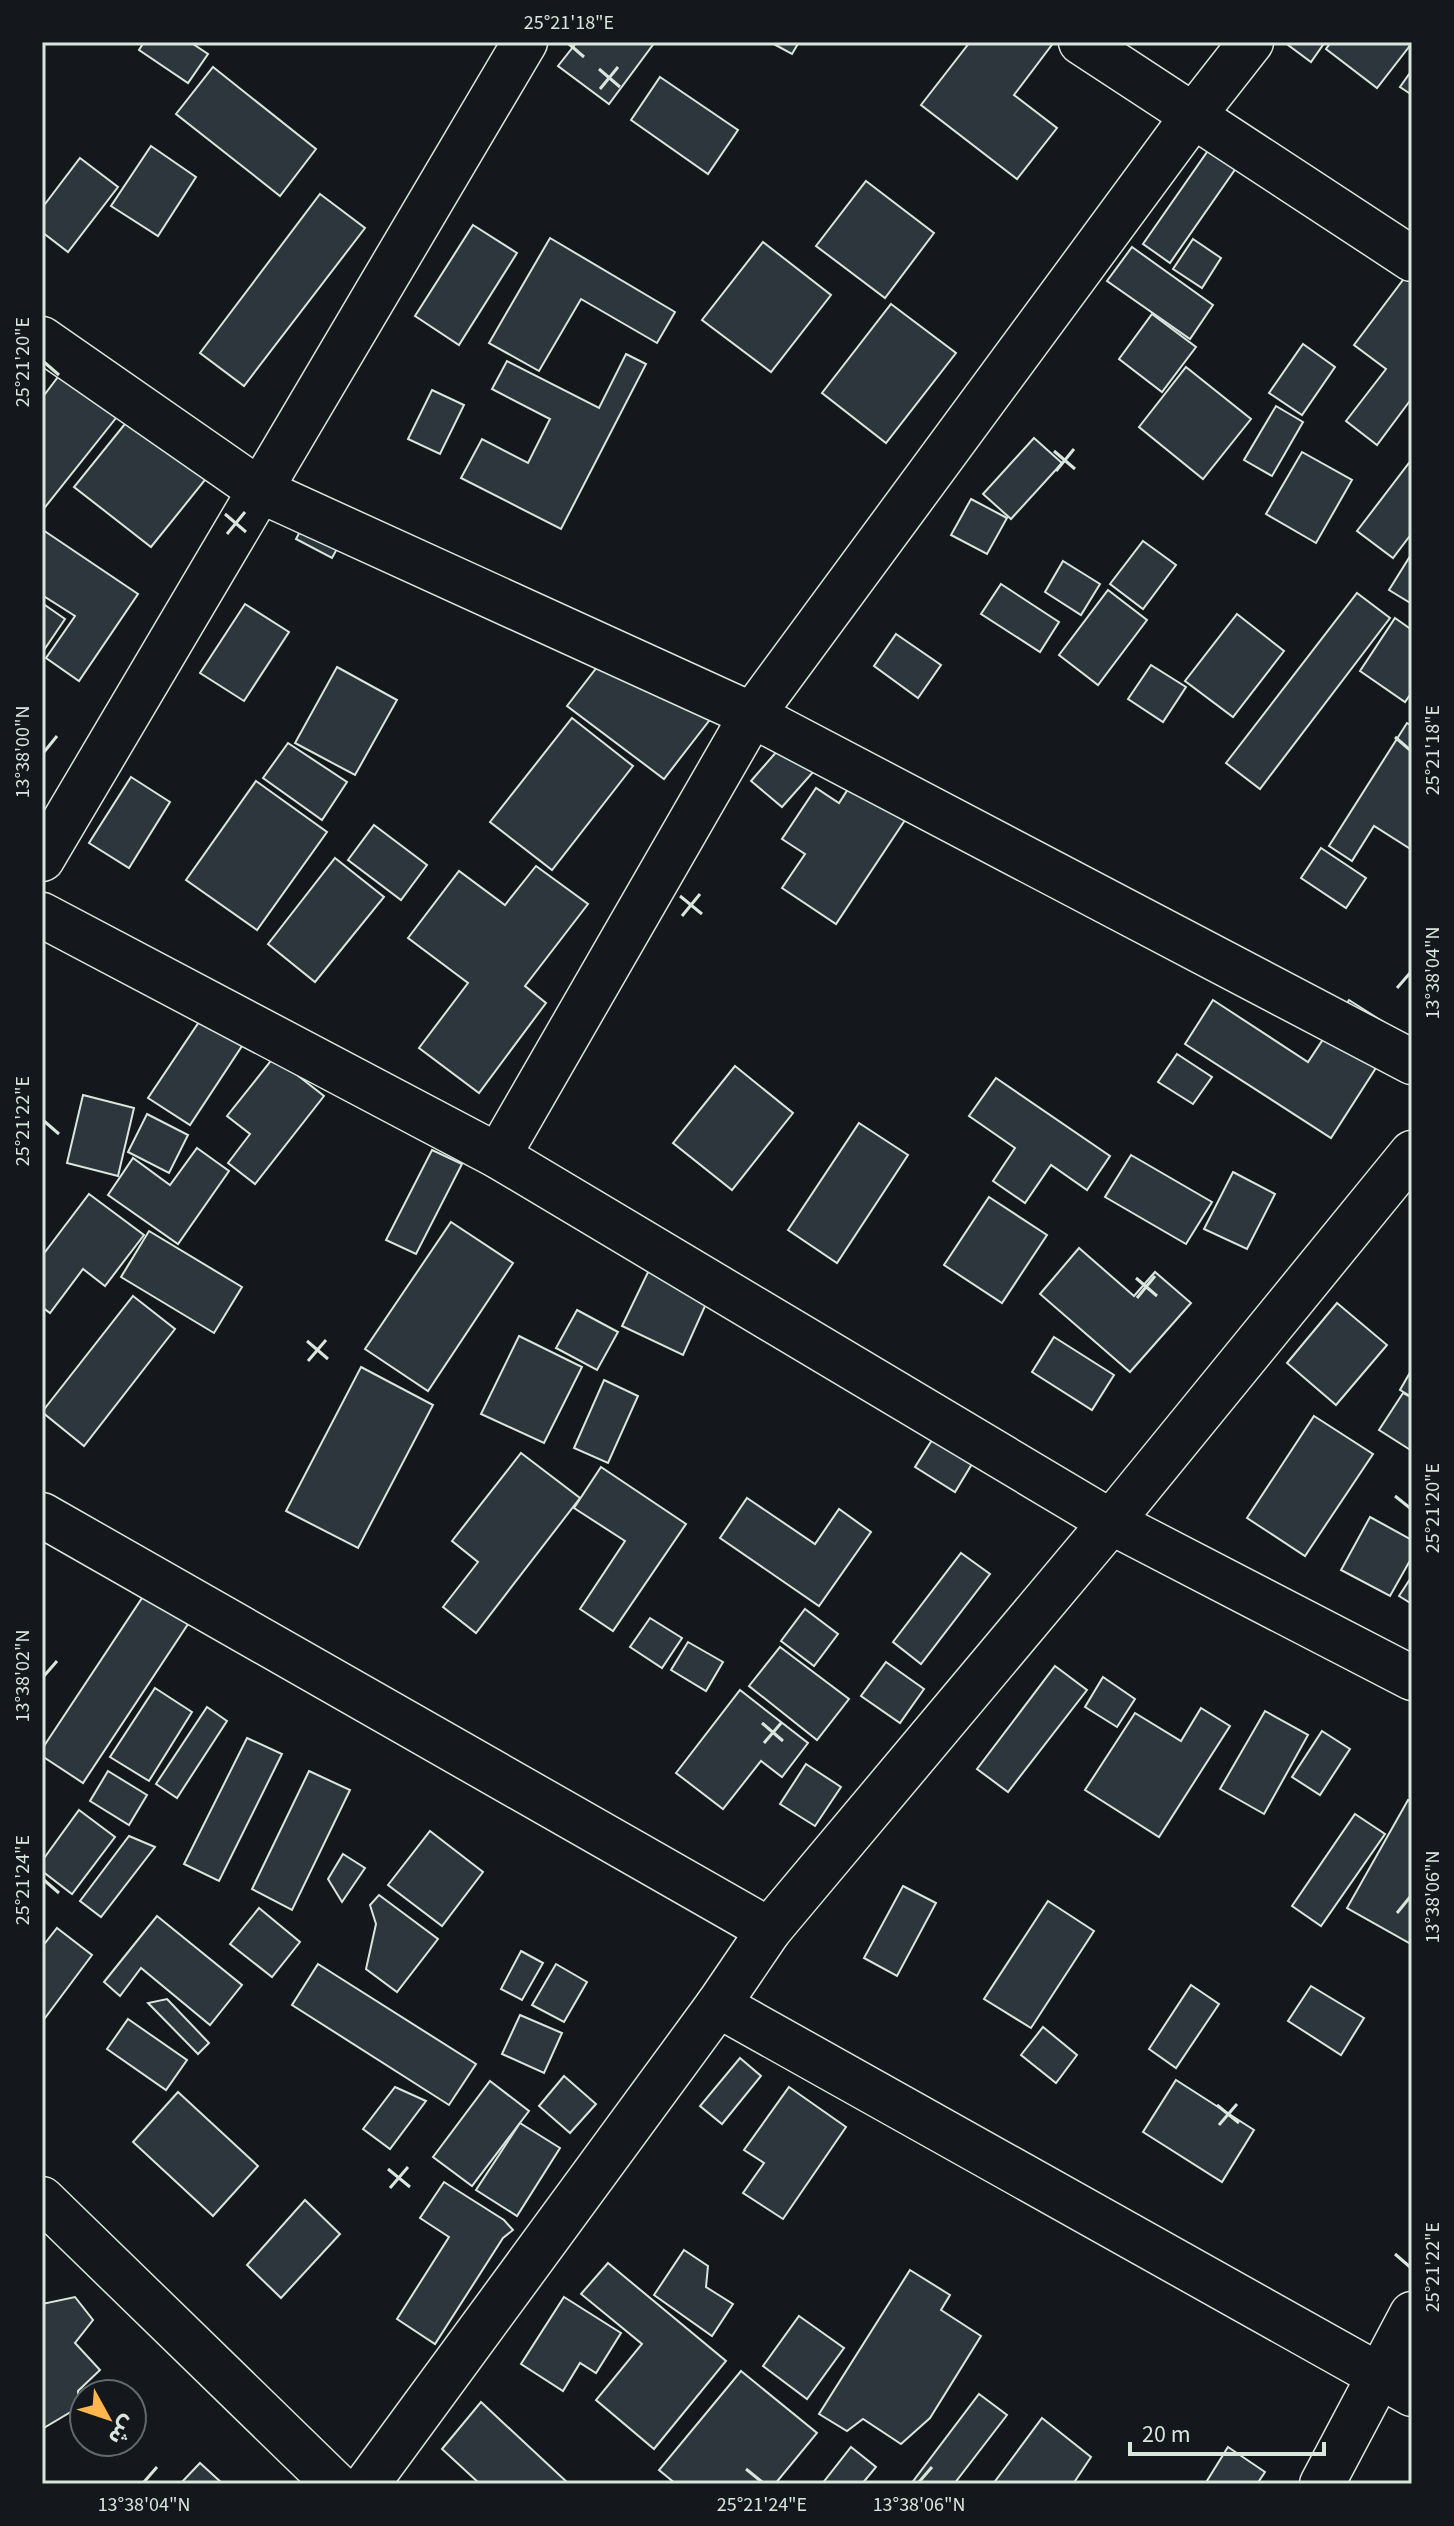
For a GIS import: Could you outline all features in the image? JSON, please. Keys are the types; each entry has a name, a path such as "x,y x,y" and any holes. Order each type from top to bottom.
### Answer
{"street":[{"path":"42,859 525,42"},
{"path":"1081,42 1412,259"},
{"path":"498,1156 752,715 1193,116 1251,42"},
{"path":"42,339 259,490 752,715 1412,1062"},
{"path":"42,915 498,1156 1111,1522 1412,1678"},
{"path":"367,2484 718,2005 769,1930 1111,1522 1412,1153"},
{"path":"42,1515 769,1930"},
{"path":"718,2005 1396,2386"},
{"path":"48,2214 335,2484"},
{"path":"1322,2484 1396,2386 1412,2314"}],"building":[{"path":"144,42 190,42 208,54 188,83 139,50"},
{"path":"577,42 655,42 609,104 558,66"},
{"path":"770,42 799,42 792,54"},
{"path":"970,42 1054,42 1014,95 1057,128 1017,179 921,105"},
{"path":"1284,42 1325,42 1311,62"},
{"path":"1331,42 1412,43 1377,88 1326,49"},
{"path":"213,67 316,149 280,196 176,114"},
{"path":"1412,70 1412,95 1400,87"},
{"path":"660,77 738,130 708,174 631,120"},
{"path":"1214,142 1241,161 1170,263 1143,244"},
{"path":"151,146 196,177 158,236 111,206"},
{"path":"80,158 118,187 68,252 42,232 42,208"},
{"path":"866,181 934,233 885,298 816,246"},
{"path":"320,194 365,228 244,386 200,353"},
{"path":"473,225 517,253 459,345 415,316"},
{"path":"550,238 675,312 657,343 581,299 539,371 489,343"},
{"path":"1193,239 1221,258 1202,288 1173,269"},
{"path":"763,242 831,295 771,372 702,320"},
{"path":"1132,247 1213,305 1190,339 1107,281"},
{"path":"1412,268 1412,398 1377,445 1346,421 1386,369 1354,345"},
{"path":"891,304 956,353 886,443 822,393"},
{"path":"1152,314 1196,347 1162,392 1119,359"},
{"path":"1303,344 1335,367 1302,415 1269,393"},
{"path":"626,354 646,364 561,529 461,478 482,439 528,463 550,419 492,389 507,361 599,408"},
{"path":"1186,367 1251,419 1203,479 1139,427"},
{"path":"64,369 120,413 42,511 42,398"},
{"path":"432,390 464,405 440,454 408,439"},
{"path":"1276,406 1303,422 1272,476 1244,460"},
{"path":"133,414 209,475 151,547 74,487"},
{"path":"1034,438 1062,463 1011,519 983,494"},
{"path":"1302,452 1352,480 1316,543 1266,514"},
{"path":"1412,459 1412,533 1393,558 1357,531"},
{"path":"971,499 1007,518 987,554 951,535"},
{"path":"313,507 350,525 332,558 296,539"},
{"path":"43,530 138,594 79,681 46,658 75,616 42,595"},
{"path":"1143,541 1176,565 1143,609 1110,584"},
{"path":"1412,553 1412,604 1389,590"},
{"path":"1063,561 1100,584 1081,615 1045,592"},
{"path":"1001,584 1059,622 1040,652 981,614"},
{"path":"1108,590 1147,620 1098,685 1059,655"},
{"path":"1357,593 1390,618 1260,789 1226,763"},
{"path":"42,603 65,619 42,653"},
{"path":"245,604 289,632 244,701 200,673"},
{"path":"1237,614 1284,651 1233,717 1185,681"},
{"path":"1395,618 1412,630 1412,692 1405,702 1360,671"},
{"path":"896,634 941,665 918,698 874,666"},
{"path":"615,644 712,717 664,779 567,706"},
{"path":"1151,665 1186,687 1163,722 1128,699"},
{"path":"337,667 397,700 355,775 295,743"},
{"path":"572,718 633,766 552,870 490,822"},
{"path":"1407,723 1412,726 1412,850 1374,826 1352,861 1329,846"},
{"path":"799,726 830,753 782,807 751,781"},
{"path":"288,743 347,782 322,820 263,778"},
{"path":"863,766 917,802 836,924 782,888 805,854 782,839 816,788 839,803"},
{"path":"131,777 170,802 129,868 89,843"},
{"path":"256,781 327,832 257,930 186,880"},
{"path":"374,825 427,865 401,900 348,860"},
{"path":"1321,848 1366,878 1346,908 1301,878"},
{"path":"335,858 384,897 315,982 268,944"},
{"path":"536,866 588,904 525,986 546,1003 479,1093 419,1048 468,983 408,938 459,871 505,905"},
{"path":"1213,1000 1308,1062 1349,1000 1399,1032 1331,1138 1185,1044"},
{"path":"201,1019 242,1046 190,1125 148,1098"},
{"path":"1177,1054 1212,1077 1193,1104 1158,1082"},
{"path":"274,1057 324,1096 255,1184 228,1163 250,1134 227,1116"},
{"path":"735,1066 793,1113 732,1190 673,1143"},
{"path":"996,1078 1110,1156 1087,1190 1051,1165 1025,1203 993,1181 1015,1148 969,1116"},
{"path":"83,1095 134,1108 118,1176 67,1163"},
{"path":"147,1114 188,1135 169,1173 128,1152"},
{"path":"859,1123 908,1155 837,1263 788,1230"},
{"path":"197,1148 229,1171 178,1244 108,1195 133,1158 170,1185"},
{"path":"432,1150 462,1164 416,1254 386,1240"},
{"path":"1131,1155 1212,1202 1186,1244 1105,1197"},
{"path":"1233,1172 1275,1194 1247,1249 1204,1229"},
{"path":"89,1194 144,1235 105,1286 83,1269 50,1313 42,1307 42,1256"},
{"path":"989,1197 1047,1235 1002,1303 944,1265"},
{"path":"451,1222 513,1263 428,1391 365,1349"},
{"path":"149,1231 242,1287 214,1333 121,1277"},
{"path":"1079,1248 1134,1296 1155,1272 1191,1303 1130,1372 1040,1294"},
{"path":"651,1266 710,1295 683,1355 622,1326"},
{"path":"133,1296 175,1329 84,1446 42,1412"},
{"path":"1337,1303 1387,1345 1336,1405 1287,1363"},
{"path":"577,1310 618,1332 597,1370 556,1348"},
{"path":"519,1336 582,1367 544,1443 481,1414"},
{"path":"1054,1337 1114,1375 1092,1410 1032,1372"},
{"path":"361,1367 433,1405 358,1548 286,1511"},
{"path":"1412,1369 1412,1397 1400,1390"},
{"path":"604,1380 638,1396 608,1463 574,1448"},
{"path":"1403,1393 1412,1398 1412,1451 1379,1430"},
{"path":"1314,1416 1373,1454 1305,1556 1247,1518"},
{"path":"939,1429 978,1454 955,1492 915,1467"},
{"path":"521,1453 580,1498 476,1633 443,1607 478,1562 452,1541"},
{"path":"601,1467 686,1524 613,1631 580,1609 625,1541 574,1508"},
{"path":"747,1498 815,1544 839,1509 871,1532 819,1606 720,1538"},
{"path":"1370,1517 1412,1540 1412,1557 1390,1596 1341,1570"},
{"path":"961,1553 990,1574 921,1664 893,1642"},
{"path":"1412,1576 1412,1604 1399,1596"},
{"path":"152,1583 196,1612 83,1783 42,1756 42,1749"},
{"path":"805,1609 838,1634 814,1666 781,1641"},
{"path":"650,1618 682,1638 662,1668 630,1647"},
{"path":"688,1642 723,1662 706,1691 671,1670"},
{"path":"780,1647 849,1699 817,1740 749,1686"},
{"path":"886,1662 924,1689 900,1723 861,1696"},
{"path":"1055,1666 1087,1690 1008,1792 977,1769"},
{"path":"1103,1677 1135,1699 1117,1727 1085,1707"},
{"path":"155,1688 192,1712 149,1781 110,1757"},
{"path":"740,1690 808,1743 782,1777 761,1761 723,1809 676,1773"},
{"path":"207,1707 227,1721 177,1798 156,1784"},
{"path":"1201,1708 1230,1726 1159,1837 1085,1790 1135,1713 1181,1741"},
{"path":"1265,1711 1308,1735 1264,1814 1220,1789"},
{"path":"1322,1731 1350,1749 1320,1795 1292,1777"},
{"path":"247,1738 282,1754 219,1881 184,1864"},
{"path":"806,1764 841,1787 815,1826 780,1804"},
{"path":"108,1771 147,1795 129,1825 90,1801"},
{"path":"309,1771 350,1790 292,1910 252,1889"},
{"path":"1408,1800 1412,1802 1411,1944 1347,1908"},
{"path":"79,1810 115,1837 72,1894 42,1871 42,1861"},
{"path":"1355,1814 1385,1834 1321,1926 1292,1906"},
{"path":"430,1831 483,1872 442,1926 388,1885"},
{"path":"129,1836 155,1847 101,1917 80,1901"},
{"path":"343,1854 365,1868 342,1902 328,1879"},
{"path":"903,1886 936,1903 897,1976 864,1958"},
{"path":"379,1895 438,1939 397,1992 366,1969 376,1924 370,1905"},
{"path":"1048,1901 1094,1931 1031,2028 984,1999"},
{"path":"259,1908 300,1942 272,1977 230,1944"},
{"path":"157,1916 242,1985 210,2025 141,1968 120,1996 104,1982"},
{"path":"57,1928 92,1955 42,2022 42,1947"},
{"path":"521,1951 543,1963 522,2000 501,1989"},
{"path":"318,1964 476,2064 449,2105 292,2005"},
{"path":"556,1964 587,1982 564,2022 532,2005"},
{"path":"1191,1985 1219,2004 1176,2068 1149,2049"},
{"path":"1311,1986 1364,2018 1341,2055 1288,2021"},
{"path":"167,1999 209,2043 198,2054 148,2003"},
{"path":"520,2015 562,2033 544,2073 502,2054"},
{"path":"128,2019 187,2060 166,2090 107,2049"},
{"path":"1043,2027 1077,2055 1056,2083 1021,2055"},
{"path":"740,2058 761,2076 722,2124 700,2106"},
{"path":"564,2076 596,2104 570,2133 539,2106"},
{"path":"1176,2080 1254,2130 1222,2182 1143,2132"},
{"path":"490,2081 529,2111 472,2186 433,2157"},
{"path":"395,2087 426,2101 390,2149 363,2129"},
{"path":"789,2087 846,2127 783,2219 743,2193 764,2163 744,2150"},
{"path":"178,2092 258,2166 213,2216 133,2142"},
{"path":"520,2123 560,2148 517,2216 476,2190"},
{"path":"444,2182 504,2220 513,2230 503,2238 435,2344 397,2319 449,2237 420,2218"},
{"path":"305,2200 340,2234 281,2298 247,2265"},
{"path":"684,2250 708,2266 706,2287 733,2304 712,2336 654,2295"},
{"path":"608,2263 726,2361 654,2449 596,2400 642,2344 581,2294"},
{"path":"910,2270 950,2295 941,2310 981,2336 930,2418 901,2444 863,2419 847,2431 819,2414"},
{"path":"75,2297 93,2320 75,2343 100,2370 92,2378 68,2378 68,2414 42,2429 42,2304"},
{"path":"564,2297 621,2333 596,2373 580,2363 563,2391 521,2364"},
{"path":"799,2316 844,2348 807,2399 763,2366"},
{"path":"741,2371 817,2433 775,2484 676,2484 659,2470"},
{"path":"979,2394 1007,2415 954,2484 911,2484"},
{"path":"481,2402 569,2484 480,2484 442,2449"},
{"path":"1042,2418 1091,2457 1073,2484 993,2484"},
{"path":"851,2447 876,2467 862,2484 822,2484"},
{"path":"1228,2447 1265,2472 1257,2484 1205,2484"},
{"path":"200,2463 223,2484 180,2484"}]}
